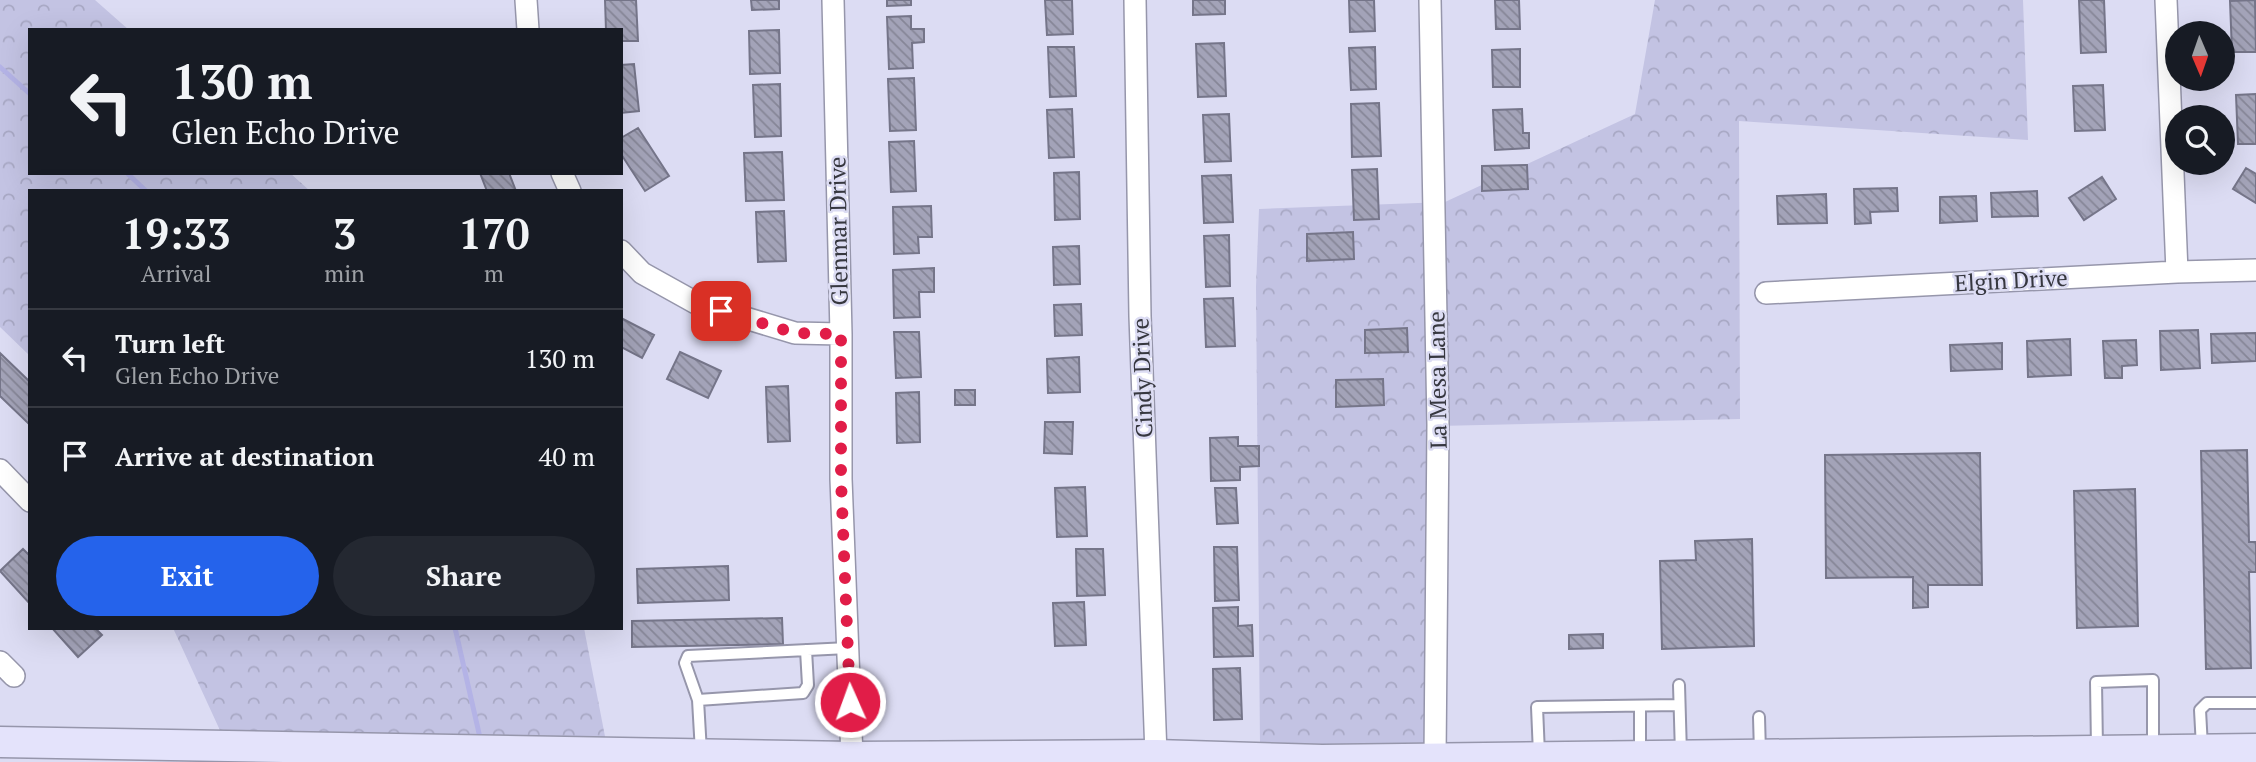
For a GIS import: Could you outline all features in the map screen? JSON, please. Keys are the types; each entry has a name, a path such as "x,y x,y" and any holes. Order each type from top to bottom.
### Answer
{"main road":[{"path":"0,741 382,755 1156,755 1322,761 1588,760 1640,757 2256,749"}],"street":[{"path":"526,0 528,28"},
{"name":"Glenmar Drive","path":"832,0 841,334 841,480 852,757"},
{"name":"Cindy Drive","path":"1135,0 1140,330 1156,755"},
{"name":"La Mesa Lane","path":"1430,0 1438,425 1436,759"},
{"path":"2166,0 2177,272"},
{"path":"623,253 642,273 696,303 795,333 841,334"},
{"name":"Elgin Drive","path":"1766,293 2256,270"},
{"path":"0,470 28,499"}],"lane":[{"path":"701,754 698,700 685,663 688,656 848,648"},
{"path":"698,700 803,693 807,685 806,650"},
{"path":"2097,751 2096,681 2153,680 2153,750"},
{"path":"1679,685 1679,705 1697,758"},
{"path":"2202,750 2200,709 2207,704 2256,703"},
{"path":"1524,760 1537,707 1679,705"},
{"path":"1640,706 1640,757"},
{"path":"1759,717 1760,756"}],"green space":[{"path":"0,0 95,0 127,28 28,28 28,175 292,175 308,189 28,189 28,354 0,327"},
{"path":"1655,0 2023,0 2028,140 1739,121 1740,419 1438,426 1432,751 1260,745 1256,287 1259,209 1445,202 1635,114"},
{"path":"174,630 584,630 609,757 229,750"}],"building":[{"path":"605,0 636,0 638,41 623,41 623,28 606,28"},
{"path":"751,0 779,0 779,9 752,10"},
{"path":"887,0 911,0 911,5 887,6"},
{"path":"1045,0 1072,0 1073,34 1047,35"},
{"path":"1193,0 1225,0 1225,14 1193,15"},
{"path":"1349,0 1374,0 1375,31 1350,32"},
{"path":"1495,0 1519,0 1520,29 1496,29"},
{"path":"2079,0 2104,0 2106,52 2081,53"},
{"path":"2255,0 2256,52 2235,52 2235,21 2231,21 2230,1"},
{"path":"911,16 911,29 924,29 924,42 912,43 913,68 889,69 887,17"},
{"path":"779,30 780,73 750,74 749,31"},
{"path":"1224,43 1226,96 1198,97 1196,44"},
{"path":"1048,47 1074,47 1076,96 1050,97"},
{"path":"1375,47 1376,89 1351,90 1349,48"},
{"path":"1520,49 1520,87 1493,87 1492,50"},
{"path":"634,64 639,111 623,113 623,65"},
{"path":"914,78 916,130 890,131 888,79"},
{"path":"780,84 781,136 755,137 753,85"},
{"path":"2103,85 2105,130 2075,131 2073,86"},
{"path":"2256,94 2256,144 2238,144 2236,95"},
{"path":"1379,103 1381,156 1352,157 1351,104"},
{"path":"1072,109 1074,157 1049,158 1047,110"},
{"path":"1522,109 1523,133 1529,133 1529,148 1495,150 1493,110"},
{"path":"1229,114 1231,161 1205,162 1203,115"},
{"path":"638,128 669,176 645,191 623,157 623,137"},
{"path":"914,141 916,191 891,192 889,142"},
{"path":"782,152 784,200 746,201 744,153"},
{"path":"1527,165 1528,189 1482,191 1482,166"},
{"path":"2246,168 2256,174 2256,203 2233,189"},
{"path":"1377,169 1379,219 1354,220 1352,170"},
{"path":"1079,172 1080,219 1055,220 1054,173"},
{"path":"481,175 510,175 515,189 486,189"},
{"path":"1231,175 1233,222 1204,223 1202,176"},
{"path":"2102,177 2116,199 2084,220 2069,198"},
{"path":"1897,188 1898,211 1870,212 1871,223 1855,224 1854,189"},
{"path":"2037,191 2038,216 1992,217 1991,193"},
{"path":"1826,194 1827,223 1778,224 1777,196"},
{"path":"1976,196 1977,221 1940,223 1940,197"},
{"path":"931,206 932,237 918,237 919,253 894,254 893,207"},
{"path":"784,211 786,261 758,262 756,212"},
{"path":"1353,232 1354,259 1307,261 1307,234"},
{"path":"1229,235 1230,286 1206,287 1204,236"},
{"path":"1079,246 1080,284 1054,285 1053,247"},
{"path":"934,268 934,292 919,292 920,317 894,318 893,270"},
{"path":"1233,298 1235,346 1206,347 1204,299"},
{"path":"1081,304 1082,335 1055,336 1054,305"},
{"path":"623,319 654,335 642,358 623,348"},
{"path":"1407,328 1408,352 1365,353 1365,330"},
{"path":"2198,330 2200,368 2161,370 2160,331"},
{"path":"894,332 919,332 921,377 896,378"},
{"path":"2256,333 2256,361 2212,363 2211,334"},
{"path":"2070,339 2071,375 2028,377 2027,341"},
{"path":"2136,340 2137,365 2122,366 2122,378 2105,378 2103,341"},
{"path":"2002,343 2002,369 1951,371 1950,345"},
{"path":"680,352 721,371 708,398 667,379"},
{"path":"0,353 28,380 28,423 0,396"},
{"path":"1079,357 1080,392 1048,393 1047,359"},
{"path":"1383,379 1384,405 1336,407 1336,380"},
{"path":"788,386 790,441 768,442 766,387"},
{"path":"955,390 975,390 975,405 955,405"},
{"path":"919,392 920,442 897,443 896,393"},
{"path":"1045,422 1073,422 1072,454 1044,453"},
{"path":"1238,437 1238,446 1259,446 1259,466 1240,467 1240,480 1211,481 1210,438"},
{"path":"2247,450 2249,542 2256,542 2256,572 2249,572 2251,668 2206,669 2201,451"},
{"path":"1980,453 1982,585 1928,585 1928,607 1913,608 1913,577 1826,578 1825,455"},
{"path":"1085,487 1087,536 1057,537 1055,488"},
{"path":"1215,488 1236,488 1238,523 1217,524"},
{"path":"2135,489 2138,626 2077,628 2074,491"},
{"path":"1752,539 1754,646 1662,649 1660,561 1696,560 1695,541"},
{"path":"1214,547 1237,547 1239,600 1215,601"},
{"path":"23,549 28,554 28,602 0,571"},
{"path":"1076,549 1103,549 1105,595 1077,596"},
{"path":"728,566 729,600 638,603 637,569"},
{"path":"1084,602 1086,645 1055,646 1053,603"},
{"path":"1238,607 1238,626 1252,625 1253,656 1214,657 1213,608"},
{"path":"782,618 783,644 632,647 632,621"},
{"path":"54,630 97,630 102,635 78,657"},
{"path":"1603,634 1603,648 1569,649 1569,635"},
{"path":"1240,668 1242,719 1214,720 1213,669"}],"waterway":[{"path":"0,67 28,92"},
{"path":"129,175 144,189"},
{"path":"455,630 481,742"}],"route":[{"path":"721,311 795,333 841,334 841,480 850,702"}]}
